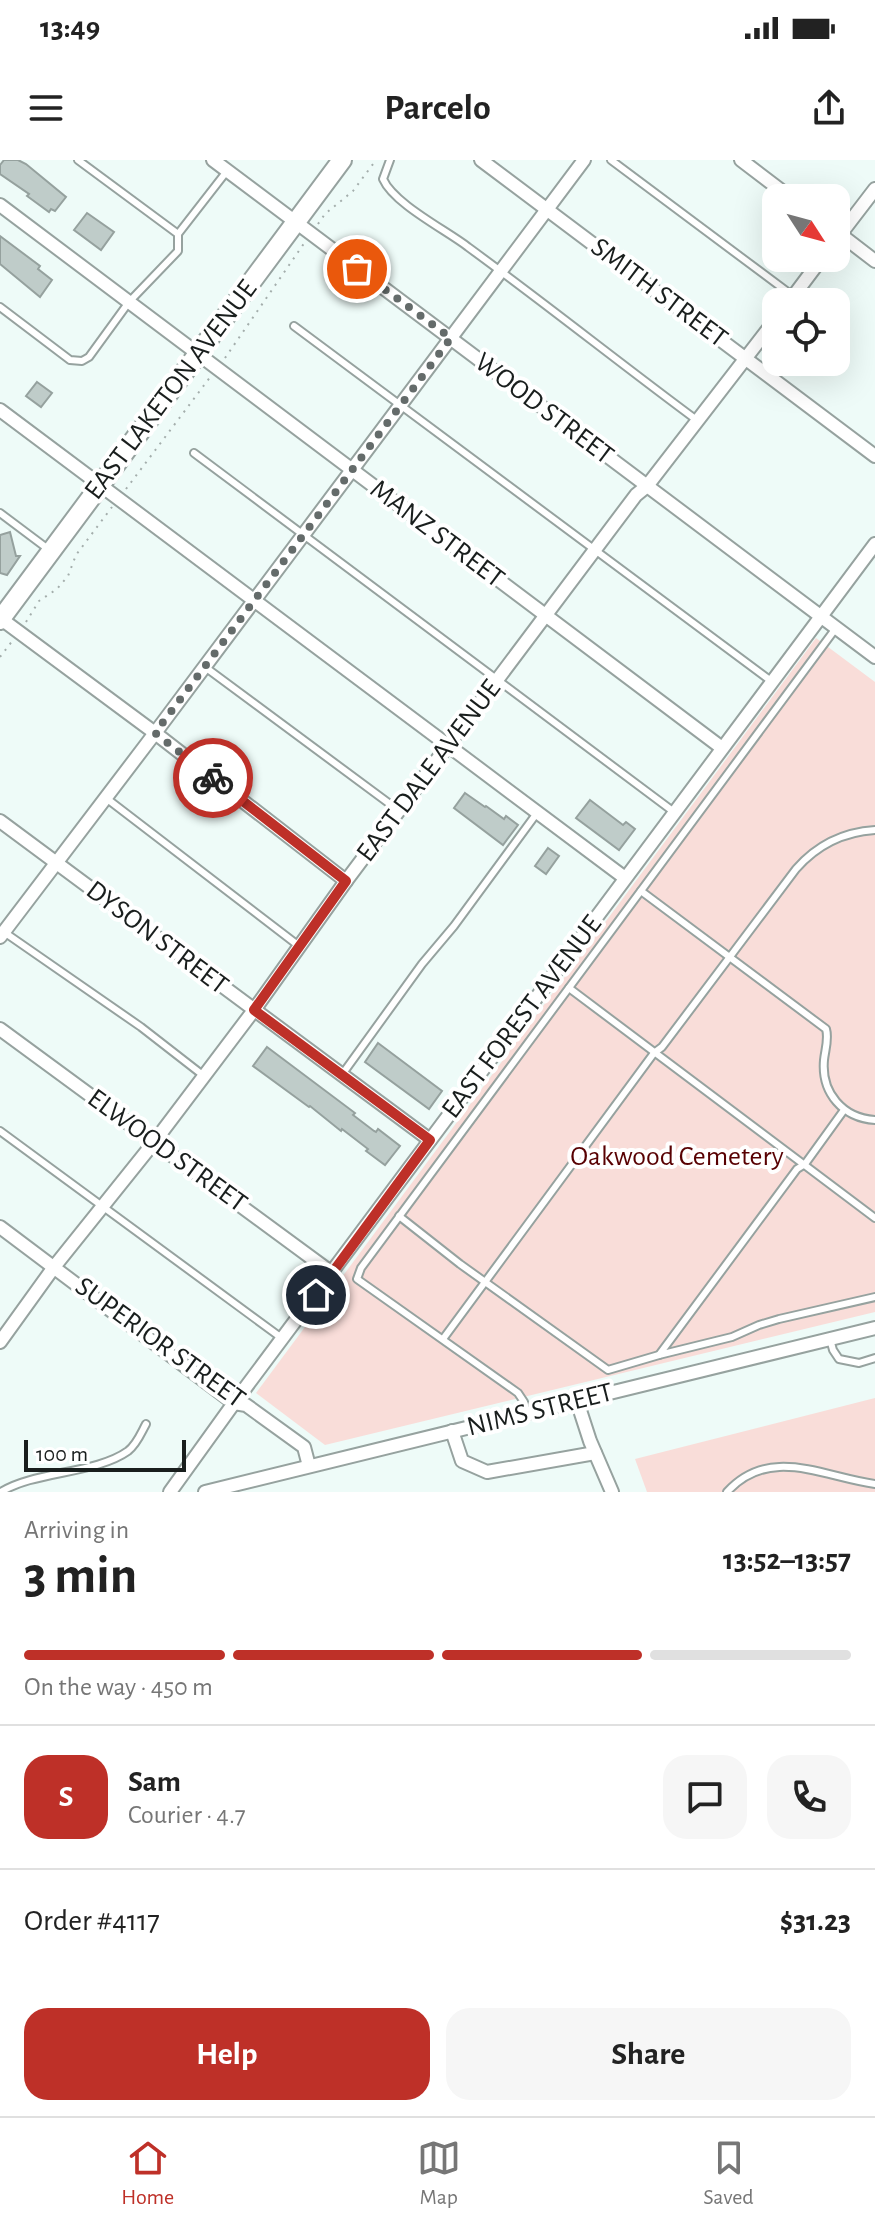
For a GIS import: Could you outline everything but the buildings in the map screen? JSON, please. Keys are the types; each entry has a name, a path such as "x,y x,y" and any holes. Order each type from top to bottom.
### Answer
{"main road":[{"name":"EAST LAKETON AVENUE","path":"0,619 342,160"}],"street":[{"name":"WOOD STREET","path":"213,160 875,657"},
{"name":"SMITH STREET","path":"481,160 875,456"},
{"path":"2,934 584,160"},
{"path":"741,160 773,184"},
{"path":"850,219 875,189"},
{"name":"MANZ STREET","path":"0,205 722,748"},
{"path":"850,244 875,261"},
{"path":"799,288 811,272"},
{"name":"EAST DALE AVENUE","path":"1,1337 254,1010 346,881 636,495 647,486 762,338"},
{"path":"0,410 625,878"},
{"name":"EAST FOREST AVENUE","path":"170,1492 875,544"},
{"path":"0,619 155,733 346,881"},
{"name":"DYSON STREET","path":"0,821 430,1140"},
{"name":"ELWOOD STREET","path":"0,1029 332,1273"},
{"name":"SUPERIOR STREET","path":"0,1227 234,1403 246,1405 304,1447 309,1466"},
{"name":"NIMS STREET","path":"205,1492 875,1328"},
{"path":"577,1401 612,1492"},
{"path":"452,1431 462,1461 487,1472 595,1453"}],"lane":[{"path":"78,160 178,234"},
{"path":"390,160 383,179 387,187 698,421"},
{"path":"611,160 777,288"},
{"path":"0,307 70,360 82,361 89,357 129,302 178,251 178,234 227,171"},
{"path":"294,326 771,681"},
{"path":"194,453 674,812"},
{"path":"0,513 51,551"},
{"path":"527,1413 518,1393 357,1279 361,1268 836,628"},
{"path":"205,667 399,811"},
{"path":"106,798 299,946"},
{"path":"341,1076 537,813"},
{"path":"443,1339 654,1053 662,1047 809,855 846,834 875,830"},
{"path":"641,891 826,1029 824,1078 831,1095 844,1110 875,1120"},
{"path":"2,934 141,1027 204,1076"},
{"path":"569,988 875,1218"},
{"path":"659,1355 844,1110"},
{"path":"0,1131 283,1339"},
{"path":"399,1216 608,1370 732,1337 779,1319 875,1297"},
{"path":"830,1339 839,1359 859,1363 875,1358"},
{"path":"1,1492 25,1482 116,1457 135,1444 146,1424"},
{"path":"727,1492 744,1476 782,1465 875,1484"}],"path":[{"path":"0,657 39,601 57,589 68,576 76,555 217,368 325,214 353,191 376,160"}],"green space":[{"name":"Oakwood Cemetery","path":"816,638 875,682 875,1312 325,1445 256,1393"},
{"path":"875,1398 875,1492 647,1492 635,1459"}],"way so far":[{"path":"213,778 155,733 451,338 357,269"}],"route":[{"path":"213,778 346,881 254,1010 430,1140 316,1295"}]}
